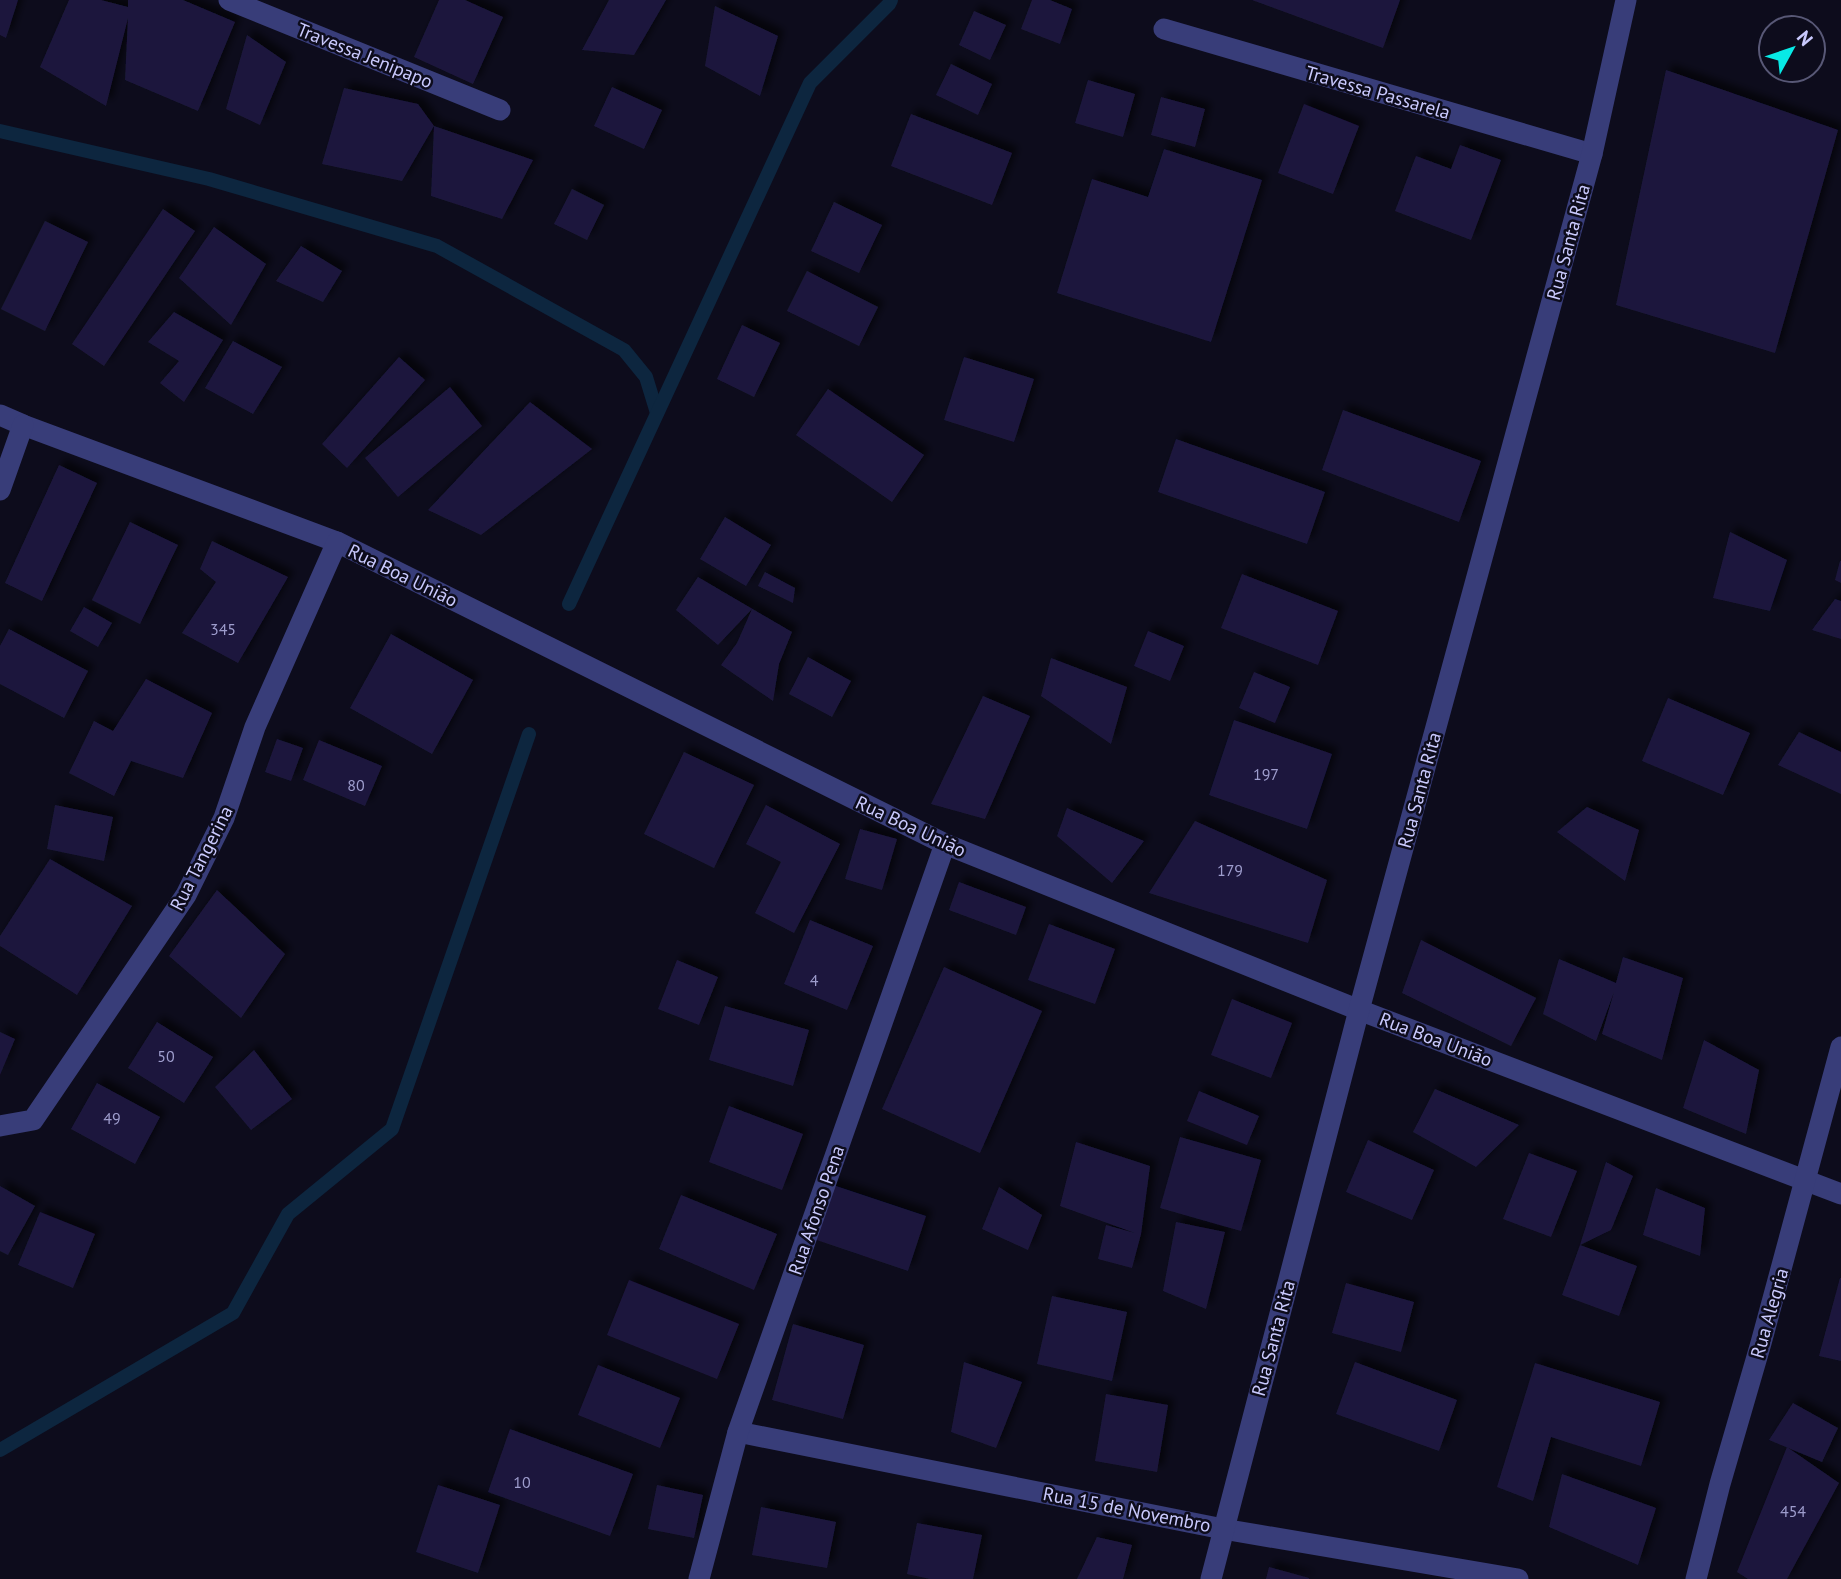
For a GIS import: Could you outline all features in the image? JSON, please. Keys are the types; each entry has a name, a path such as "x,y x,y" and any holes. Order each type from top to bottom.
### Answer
{"street":[{"name":"Travessa Jenipapo","path":"229,0 500,110"},
{"name":"Rua Santa Rita","path":"1211,1579 1359,1010 1591,155 1626,0"},
{"name":"Travessa Passarela","path":"1164,29 1591,155"},
{"name":"Rua Boa União","path":"0,415 337,542 944,844 1359,1010 1841,1194"},
{"path":"0,491 23,425"},
{"name":"Rua Tangerina","path":"0,1126 33,1120 186,895 224,818 255,727 337,542"},
{"name":"Rua Afonso Pena","path":"699,1579 738,1432 944,844"},
{"name":"Rua Alegria","path":"1696,1579 1841,1047"},
{"name":"Rua 15 de Novembro","path":"738,1432 1223,1529 1518,1579"}],"building":[{"path":"0,0 18,0 6,38 0,35"},
{"path":"69,0 101,0 128,7 128,0 183,0 235,22 198,111 125,80 128,18 106,106 40,67"},
{"path":"439,0 465,0 503,17 473,84 414,57"},
{"path":"609,0 666,0 634,55 582,50"},
{"path":"1032,0 1050,0 1072,9 1060,44 1021,29"},
{"path":"1252,0 1400,0 1383,48"},
{"path":"715,6 778,36 760,96 705,66"},
{"path":"974,11 1006,25 990,60 959,45"},
{"path":"247,35 286,62 260,125 226,109"},
{"path":"951,64 992,84 978,115 936,95"},
{"path":"1666,70 1838,130 1775,353 1616,305"},
{"path":"1088,80 1135,94 1123,137 1075,123"},
{"path":"612,87 662,110 644,149 594,126"},
{"path":"344,88 418,104 434,126 402,181 322,164"},
{"path":"1161,97 1205,109 1195,147 1151,135"},
{"path":"1304,104 1359,126 1333,194 1278,173"},
{"path":"911,114 1012,153 992,205 891,166"},
{"path":"434,126 533,160 502,219 431,196"},
{"path":"1460,145 1501,160 1471,240 1395,211 1416,156 1451,169"},
{"path":"1164,149 1262,180 1211,342 1057,293 1092,179 1148,197"},
{"path":"572,189 604,205 587,240 554,224"},
{"path":"834,202 882,225 859,273 811,251"},
{"path":"163,209 195,231 104,366 72,344"},
{"path":"45,221 88,242 45,331 1,309"},
{"path":"214,227 266,264 231,325 179,278"},
{"path":"301,246 342,271 323,302 276,281"},
{"path":"807,271 878,307 859,346 787,311"},
{"path":"174,312 223,340 184,402 160,383 179,361 148,342"},
{"path":"742,325 780,343 754,397 717,379"},
{"path":"233,341 282,367 253,414 205,388"},
{"path":"399,357 425,380 347,468 322,444"},
{"path":"964,357 1034,379 1014,442 944,420"},
{"path":"450,387 482,426 398,497 365,458"},
{"path":"828,389 924,455 892,502 796,435"},
{"path":"530,402 592,449 481,535 428,510"},
{"path":"1343,410 1481,461 1459,522 1322,470"},
{"path":"1176,439 1325,492 1307,544 1158,492"},
{"path":"59,465 97,483 42,601 5,583"},
{"path":"725,517 771,545 746,586 700,559"},
{"path":"130,522 178,545 140,624 92,600"},
{"path":"1730,532 1787,560 1770,611 1713,598"},
{"path":"212,541 288,577 238,663 182,633 216,582 200,569"},
{"path":"1841,561 1841,583 1835,580"},
{"path":"765,572 795,588 793,603 758,586"},
{"path":"1242,574 1338,611 1318,665 1221,628"},
{"path":"698,577 792,632 779,664 773,701 721,665 737,643 752,609 718,645 676,610"},
{"path":"1835,599 1841,601 1841,639 1812,630"},
{"path":"84,607 112,623 98,647 70,631"},
{"path":"9,629 88,671 64,718 0,684 0,646"},
{"path":"1148,631 1184,646 1170,681 1134,666"},
{"path":"391,634 473,680 432,754 350,708"},
{"path":"808,657 851,681 832,717 789,694"},
{"path":"1051,658 1127,687 1111,744 1041,696"},
{"path":"1254,672 1290,687 1275,723 1239,708"},
{"path":"146,679 212,713 183,778 131,761 114,796 69,773 94,721 113,731"},
{"path":"983,696 1030,716 985,819 931,804"},
{"path":"1668,698 1750,733 1723,795 1642,761"},
{"path":"1234,720 1332,754 1307,829 1209,795"},
{"path":"1799,732 1841,752 1841,794 1778,765"},
{"path":"277,739 303,748 291,781 265,772"},
{"path":"319,740 382,766 365,806 303,780"},
{"path":"684,752 754,785 714,868 644,834"},
{"path":"55,805 113,817 104,861 47,849"},
{"path":"766,805 840,844 794,933 755,913 781,862 746,844"},
{"path":"1587,807 1639,830 1625,881 1557,832"},
{"path":"1067,808 1144,841 1112,883 1057,836"},
{"path":"1195,821 1327,880 1308,943 1149,893"},
{"path":"860,829 897,839 882,890 845,879"},
{"path":"50,859 132,906 77,995 0,946 0,936"},
{"path":"959,882 1026,907 1016,935 949,910"},
{"path":"217,890 285,954 241,1018 169,956"},
{"path":"810,920 873,946 847,1010 784,984"},
{"path":"1049,924 1115,949 1095,1004 1028,980"},
{"path":"1421,940 1536,998 1511,1046 1402,993"},
{"path":"1623,957 1683,978 1662,1060 1602,1034 1614,992 1596,1041 1543,1014 1559,959 1616,983"},
{"path":"677,960 718,977 699,1025 658,1009"},
{"path":"944,967 1042,1011 980,1153 882,1109"},
{"path":"1232,999 1292,1023 1271,1078 1211,1055"},
{"path":"725,1006 809,1030 793,1086 709,1060"},
{"path":"157,1022 213,1057 184,1103 128,1068"},
{"path":"0,1032 15,1039 0,1075"},
{"path":"1704,1040 1759,1070 1746,1134 1683,1108"},
{"path":"254,1050 292,1099 251,1130 215,1087"},
{"path":"97,1083 160,1117 135,1164 71,1129"},
{"path":"1435,1089 1519,1125 1476,1167 1413,1132"},
{"path":"1199,1091 1259,1116 1247,1145 1187,1121"},
{"path":"729,1106 803,1134 782,1190 709,1162"},
{"path":"1180,1137 1261,1160 1241,1231 1160,1208"},
{"path":"1368,1140 1434,1170 1412,1220 1346,1192"},
{"path":"1076,1142 1150,1166 1141,1234 1132,1268 1098,1259 1106,1225 1135,1233 1060,1206"},
{"path":"1529,1153 1577,1171 1551,1237 1503,1219"},
{"path":"1606,1162 1633,1176 1611,1230 1580,1245"},
{"path":"827,1183 926,1216 908,1271 808,1237"},
{"path":"0,1186 35,1206 8,1255 0,1251"},
{"path":"999,1187 1042,1215 1028,1250 982,1229"},
{"path":"1656,1188 1705,1208 1700,1256 1643,1235"},
{"path":"681,1195 777,1234 754,1290 659,1249"},
{"path":"40,1212 95,1234 73,1288 18,1265"},
{"path":"1176,1222 1225,1232 1206,1309 1163,1291"},
{"path":"1580,1245 1637,1266 1619,1316 1562,1295"},
{"path":"1841,1278 1841,1361 1819,1356"},
{"path":"629,1280 739,1324 717,1379 607,1335"},
{"path":"1346,1283 1414,1302 1401,1352 1332,1333"},
{"path":"1052,1296 1127,1312 1112,1381 1037,1364"},
{"path":"793,1324 864,1345 843,1419 772,1400"},
{"path":"964,1362 1022,1382 996,1448 951,1432"},
{"path":"1355,1362 1457,1400 1439,1451 1336,1414"},
{"path":"1535,1363 1660,1402 1641,1466 1551,1437 1533,1501 1497,1487"},
{"path":"598,1365 680,1398 660,1448 578,1415"},
{"path":"1106,1394 1168,1405 1157,1472 1095,1461"},
{"path":"1793,1403 1838,1428 1822,1462 1769,1440"},
{"path":"510,1429 633,1474 610,1536 488,1492"},
{"path":"1787,1447 1839,1483 1787,1579 1748,1579 1737,1572"},
{"path":"1562,1474 1656,1508 1638,1565 1549,1527"},
{"path":"438,1485 500,1505 478,1573 416,1552"},
{"path":"657,1485 703,1495 694,1538 648,1529"},
{"path":"761,1507 836,1522 827,1568 752,1555"},
{"path":"917,1523 982,1535 973,1579 930,1579 907,1574"},
{"path":"1097,1537 1132,1545 1123,1579 1077,1579"},
{"path":"1269,1567 1309,1578 1309,1579 1266,1579"}],"waterway":[{"path":"569,604 810,83 891,0"},
{"path":"0,131 209,179 437,246 624,350 646,377 657,413"},
{"path":"0,1450 233,1313 288,1214 392,1129 529,734"}]}
